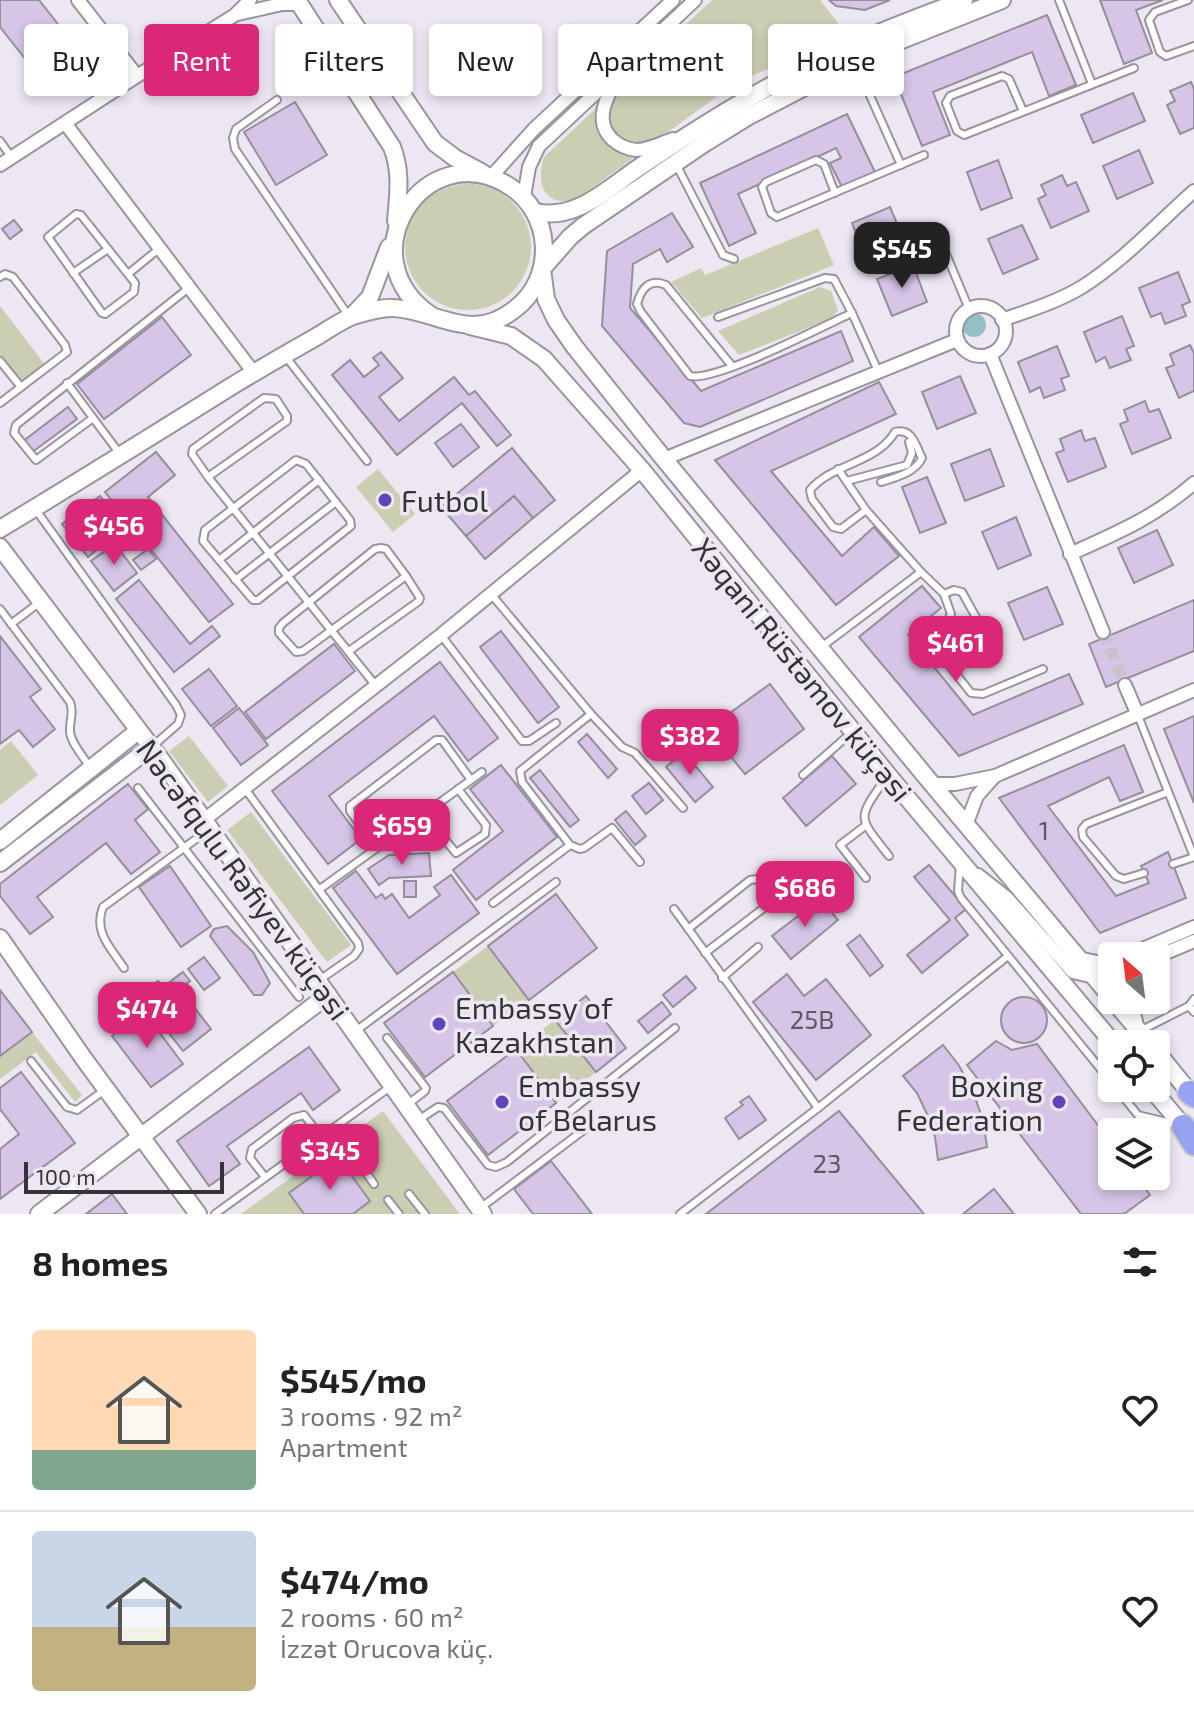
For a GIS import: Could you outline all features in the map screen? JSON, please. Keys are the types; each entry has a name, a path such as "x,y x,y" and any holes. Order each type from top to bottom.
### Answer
{"main road":[{"path":"338,0 435,143 455,158 509,185 524,197 535,212 545,245 542,269 546,299 556,320 664,459 1098,982"},
{"path":"535,212 559,215 586,204 694,131 833,53 964,0"},
{"path":"904,40 1002,0"},
{"path":"299,2 392,147 398,162 399,177 393,256 398,278 412,300 444,322 470,326 494,321 516,309 532,291 542,269 570,237 675,163 786,96"},
{"path":"350,318 370,297 404,211 411,201 442,179 466,174 491,177"},
{"path":"0,529 254,373 350,318 390,307 432,316"},
{"name":"Xəqani Rüstəmov küçəsi","path":"470,326 511,336 544,359 642,470 888,775 1102,1030"},
{"name":"Nəcəfqulu Rəfiyev küçəsi","path":"0,547 207,824 481,1211"},
{"path":"0,841 138,731"},
{"path":"0,863 151,747"},
{"path":"0,938 7,960"},
{"path":"0,946 7,960 198,1214"},
{"path":"39,1214 328,995"},
{"path":"1125,1014 1138,1030"},
{"path":"1170,1068 1192,1095"},
{"path":"1162,1102 1190,1136"}],"street":[{"path":"78,0 137,76"},
{"path":"235,15 250,0"},
{"path":"491,177 534,129 673,0"},
{"path":"669,24 695,0"},
{"path":"0,165 235,15 252,9 299,2"},
{"path":"524,197 529,167 539,146 593,96"},
{"path":"608,96 602,113 604,129 619,146 635,150 653,147 694,131"},
{"path":"65,123 254,373"},
{"path":"1002,320 1048,304 1081,287 1106,270 1194,191"},
{"path":"969,309 993,309 1002,320 1005,338 990,354 972,355 957,340 958,321 969,309"},
{"path":"664,459 957,340"},
{"path":"990,354 1103,632"},
{"path":"207,824 642,470"},
{"path":"1070,554 1142,522 1170,504 1194,483"},
{"path":"1125,685 1137,713"},
{"path":"932,784 955,784 995,776 1194,690"},
{"path":"966,825 981,790 995,776"},
{"path":"960,860 1007,898 1065,966 1081,976 1098,976"},
{"path":"1159,942 1194,927"},
{"path":"1170,951 1194,941"},
{"path":"1078,958 1098,962"}],"lane":[{"path":"1059,0 1092,84"},
{"path":"1188,0 1155,12 1149,20 1160,52 1166,56 1194,46"},
{"path":"1023,111 1009,79 1002,76 950,96 946,103 957,131 964,135 1134,68"},
{"path":"870,96 901,165"},
{"path":"277,100 236,129 233,138 235,149 350,318"},
{"path":"0,141 12,158"},
{"path":"835,193 824,164 816,160 766,182 762,187 771,213 777,217 835,193 924,155"},
{"path":"675,163 723,255 734,259"},
{"path":"76,214 81,215 128,274 136,288 105,314 48,237 76,214"},
{"path":"128,274 160,248"},
{"path":"73,273 108,249"},
{"path":"946,254 969,309"},
{"path":"0,277 5,274 13,277 65,345 67,352 0,403"},
{"path":"718,317 825,278 834,279 878,371"},
{"path":"732,366 666,285 658,282 647,284 637,304 690,376 707,377 732,366 852,313"},
{"path":"93,418 41,459 33,457 14,433 16,425 190,287"},
{"path":"284,355 367,461"},
{"path":"0,361 21,387"},
{"path":"67,383 121,454"},
{"path":"208,477 287,421 276,399 264,398 193,449 192,454 208,477 376,686"},
{"path":"866,510 841,529 833,527 812,499 810,490 838,469 886,447 895,432 905,431 910,434 922,458 920,463 881,482"},
{"path":"847,481 907,465 912,453 909,442"},
{"path":"296,460 306,464 351,526 258,600 249,597 202,536 205,530 233,508 296,460"},
{"path":"838,469 866,510 944,594 951,614 936,642 937,650 971,693 983,694 1043,669"},
{"path":"219,560 319,480"},
{"path":"235,580 336,502"},
{"path":"34,508 181,715 178,724 151,747"},
{"path":"349,651 419,601 420,598 406,576 386,549 375,549 283,623 279,633 299,653 406,576"},
{"path":"820,648 921,572"},
{"path":"944,594 954,590 962,592 983,630"},
{"path":"491,594 591,714 622,747 635,753 683,808"},
{"path":"11,624 41,602"},
{"path":"0,609 70,702 73,709 69,730 71,738 91,769"},
{"path":"441,635 522,741 529,741 556,723"},
{"path":"1137,713 1194,857 1173,864"},
{"path":"591,714 520,771 522,782 570,845 584,848 612,828 640,862"},
{"path":"803,775 854,731"},
{"path":"377,848 350,811 350,806 436,740 442,740 471,780"},
{"path":"320,889 482,772"},
{"path":"888,775 864,810 865,826 889,856"},
{"path":"138,788 299,997"},
{"path":"424,814 456,853 485,834 486,825 458,789"},
{"path":"246,790 358,943 359,949 354,956 318,981"},
{"path":"1144,873 1124,879 1116,876 1083,837 1082,829 1086,824 1168,792"},
{"path":"124,968 101,934 98,919 103,907 183,848 207,824"},
{"path":"865,826 840,845 866,878"},
{"path":"493,903 570,845"},
{"path":"960,860 958,891 961,898 1098,1066"},
{"path":"688,929 750,880 765,878 772,884 774,893 769,904 705,953"},
{"path":"354,1032 556,882"},
{"path":"674,909 818,1108"},
{"path":"722,978 758,947"},
{"path":"680,1214 1008,956"},
{"path":"1158,1030 1192,1009 1194,999"},
{"path":"417,1121 438,1107 444,1108 488,1165 496,1167 507,1162 675,1028"},
{"path":"387,1038 426,1088 405,1106"},
{"path":"31,1061 67,1107 77,1110 106,1089"},
{"path":"215,1214 391,1086"},
{"path":"1127,1102 1138,1115 1190,1136"},
{"path":"265,1177 250,1158 252,1149 293,1118 304,1115 321,1137"},
{"path":"481,1211 597,1120"},
{"path":"335,1127 374,1184"},
{"path":"409,1194 425,1214"},
{"path":"388,1200 399,1214"}],"green space":[{"path":"712,0 820,0 839,24 768,24 768,69 752,76 752,24 686,24"},
{"path":"609,96 717,96 580,197 559,201 546,193 541,177 544,157"},
{"path":"468,184 492,188 513,202 527,223 531,247 527,271 513,292 492,306 468,310 444,306 423,292 409,271 405,247 409,223 423,202 444,188"},
{"path":"818,228 834,265 702,318 671,282 701,268 705,275"},
{"path":"820,287 831,291 838,310 833,318 739,355 718,331"},
{"path":"0,306 46,366 17,388 0,366"},
{"name":"Futbol","path":"378,469 415,514 393,532 356,487"},
{"path":"189,736 228,786 208,802 169,751"},
{"path":"11,741 38,775 0,805 0,750"},
{"path":"251,812 351,945 327,962 227,830"},
{"path":"488,946 529,1000 493,1026 453,972"},
{"path":"555,1020 596,1072 556,1103 516,1049"},
{"path":"32,1032 82,1095 75,1102 36,1052 0,1079 0,1056"},
{"path":"383,1111 460,1214 241,1214"}],"water":[{"path":"974,313 983,316 986,325 983,334 974,337 965,334 962,325 965,316"}],"building":[{"path":"0,0 39,0 58,24 24,24 24,57 0,27"},
{"path":"829,0 890,0 865,10 836,6"},
{"path":"1100,0 1163,0 1136,10 1152,53 1124,64"},
{"path":"1047,15 1076,85 1049,96 1032,52 933,92 950,135 922,146 902,96 904,73"},
{"path":"1191,82 1194,89 1194,128 1180,134 1167,105 1175,101 1170,91"},
{"path":"1133,93 1145,121 1093,143 1081,115"},
{"path":"295,102 327,155 276,185 244,132"},
{"path":"847,114 875,172 842,187 830,163 841,158 836,148 738,194 756,233 729,246 700,183"},
{"path":"1139,150 1153,183 1117,199 1103,166"},
{"path":"998,160 1012,198 981,210 967,172"},
{"path":"1062,175 1067,186 1076,182 1089,211 1051,228 1038,199 1046,195 1041,185"},
{"path":"890,207 906,245 867,261 852,223"},
{"path":"672,213 693,247 667,262 660,249 633,264 630,308 701,391 841,331 853,361 700,427 684,423 602,326 607,251"},
{"path":"14,220 22,230 10,239 2,229"},
{"path":"1022,225 1038,259 1003,274 988,239"},
{"path":"913,265 927,302 892,316 877,279"},
{"path":"1178,272 1190,302 1182,305 1186,316 1165,324 1161,313 1151,317 1139,288"},
{"path":"1122,316 1134,346 1126,349 1131,360 1110,368 1105,357 1096,362 1084,332"},
{"path":"162,317 191,355 104,419 77,384"},
{"path":"1190,345 1194,353 1194,391 1179,398 1166,368 1174,365 1170,354"},
{"path":"1057,346 1069,376 1061,379 1065,390 1044,398 1040,387 1030,392 1018,362"},
{"path":"381,352 403,378 379,397 399,421 454,377 469,395 475,391 511,435 497,446 462,403 397,455 332,375 350,360 364,377 379,365 373,358"},
{"path":"960,376 976,413 937,429 922,392"},
{"path":"879,382 896,414 771,471 842,556 874,527 899,556 836,605 715,460"},
{"path":"1145,401 1149,412 1159,409 1171,438 1132,454 1120,424 1128,421 1124,410"},
{"path":"68,407 77,419 31,453 22,442"},
{"path":"461,424 479,447 453,467 435,443"},
{"path":"1081,430 1085,441 1095,438 1106,467 1068,482 1056,453 1064,450 1060,439"},
{"path":"512,448 555,500 533,518 514,496 466,536 441,507"},
{"path":"990,449 1004,486 965,501 951,464"},
{"path":"156,452 175,475 148,497 233,604 209,622 105,492"},
{"path":"927,477 946,523 920,533 902,487"},
{"path":"100,496 112,511 93,525 106,542 88,557 62,524"},
{"path":"514,496 533,518 485,559 466,536"},
{"path":"1016,517 1031,555 998,569 982,532"},
{"path":"1157,530 1173,565 1134,583 1118,548"},
{"path":"115,544 137,573 114,591 91,561"},
{"path":"148,549 156,559 141,570 133,560"},
{"path":"139,580 190,644 212,626 220,636 174,672 116,599"},
{"path":"922,586 941,608 908,635 973,715 1069,674 1083,704 959,756 859,637"},
{"path":"1047,587 1063,624 1024,640 1008,603"},
{"path":"1194,600 1194,651 1106,687 1089,644"},
{"path":"501,631 559,707 538,723 480,647"},
{"path":"0,636 41,689 30,697 55,729 33,747 19,730 0,744"},
{"path":"334,644 355,671 266,739 245,712"},
{"path":"440,662 498,738 468,761 434,716 329,796 361,839 328,864 272,791"},
{"path":"209,669 237,706 211,726 182,689"},
{"path":"770,684 804,729 745,774 708,729"},
{"path":"239,708 268,745 241,765 213,728"},
{"path":"1194,716 1194,803 1164,729"},
{"path":"587,734 617,769 608,778 578,742"},
{"path":"1124,745 1143,792 1120,801 1109,777 1048,806 1116,896 1149,883 1141,866 1168,852 1186,898 1100,933 999,798"},
{"path":"684,752 713,787 695,802 666,767"},
{"path":"832,756 856,784 806,826 783,798"},
{"path":"501,765 557,837 476,900 453,870 503,831 470,789"},
{"path":"540,770 579,820 570,827 530,778"},
{"path":"649,783 663,800 646,814 632,796"},
{"path":"128,784 148,809 135,820 160,852 131,874 106,843 37,897 53,917 30,934 0,896 0,884"},
{"path":"626,811 646,836 635,845 615,820"},
{"path":"429,853 431,876 389,878 379,885 368,869 389,855"},
{"path":"929,865 966,909 955,918 968,935 922,973 907,955 950,920 914,877"},
{"path":"170,866 211,926 181,947 139,887"},
{"path":"356,871 376,898 382,894 385,899 392,894 409,918 440,895 434,887 451,875 479,913 397,974 333,888"},
{"path":"404,881 416,881 416,897 404,897"},
{"path":"556,894 597,948 529,1000 488,946"},
{"path":"820,899 838,920 791,959 772,936"},
{"path":"227,926 253,952 270,983 262,995 254,995 210,936 214,929"},
{"path":"860,935 883,966 870,976 847,945"},
{"path":"204,957 220,978 204,990 188,969"},
{"path":"183,972 190,981 180,989 211,1029 183,1051 144,1001 149,997 145,991 158,981 163,987"},
{"name":"Embassy of Kazakhstan","path":"453,972 493,1026 425,1077 384,1023"},
{"path":"787,974 804,996 826,979 871,1035 816,1080 753,1002"},
{"path":"686,976 696,988 673,1007 663,995"},
{"path":"0,990 32,1032 0,1056"},
{"path":"586,996 626,1048 596,1072 555,1020"},
{"path":"1024,997 1033,998 1040,1004 1046,1011 1046,1029 1040,1036 1033,1042 1024,1043 1015,1042 1008,1036 1002,1029 1001,1020 1002,1011 1008,1004 1015,998"},
{"path":"662,1002 671,1014 648,1033 638,1021"},
{"path":"144,1012 183,1064 151,1087 112,1036"},
{"path":"996,1041 1012,1050 1037,1044 1098,1125 1098,1190 1146,1190 1150,1195 1124,1214 1081,1214 967,1065"},
{"path":"943,1045 972,1089 983,1120 987,1147 938,1160 935,1137 927,1114 917,1093 903,1076"},
{"path":"309,1047 340,1090 313,1110 301,1093 227,1146 240,1164 209,1186 177,1141"},
{"name":"Embassy of Belarus","path":"516,1049 556,1103 488,1155 447,1101"},
{"path":"21,1072 75,1143 0,1199 0,1149 19,1134 0,1109 0,1088"},
{"path":"749,1096 766,1120 739,1139 725,1118 743,1105 740,1102"},
{"path":"839,1111 924,1214 706,1214"},
{"path":"338,1157 370,1201 353,1214 304,1214 289,1193"},
{"path":"551,1161 592,1214 533,1214 514,1189"},
{"path":"994,1189 1014,1214 963,1214"},
{"path":"112,1194 127,1214 86,1214"}],"tunnel":[{"path":"1103,632 1125,685"}],"place":[{"name":"Futbol","path":"385,500"},
{"name":"Embassy of Kazakhstan","path":"439,1024"},
{"name":"Embassy of Belarus","path":"502,1102"},
{"name":"Boxing Federation","path":"1059,1102"}]}
